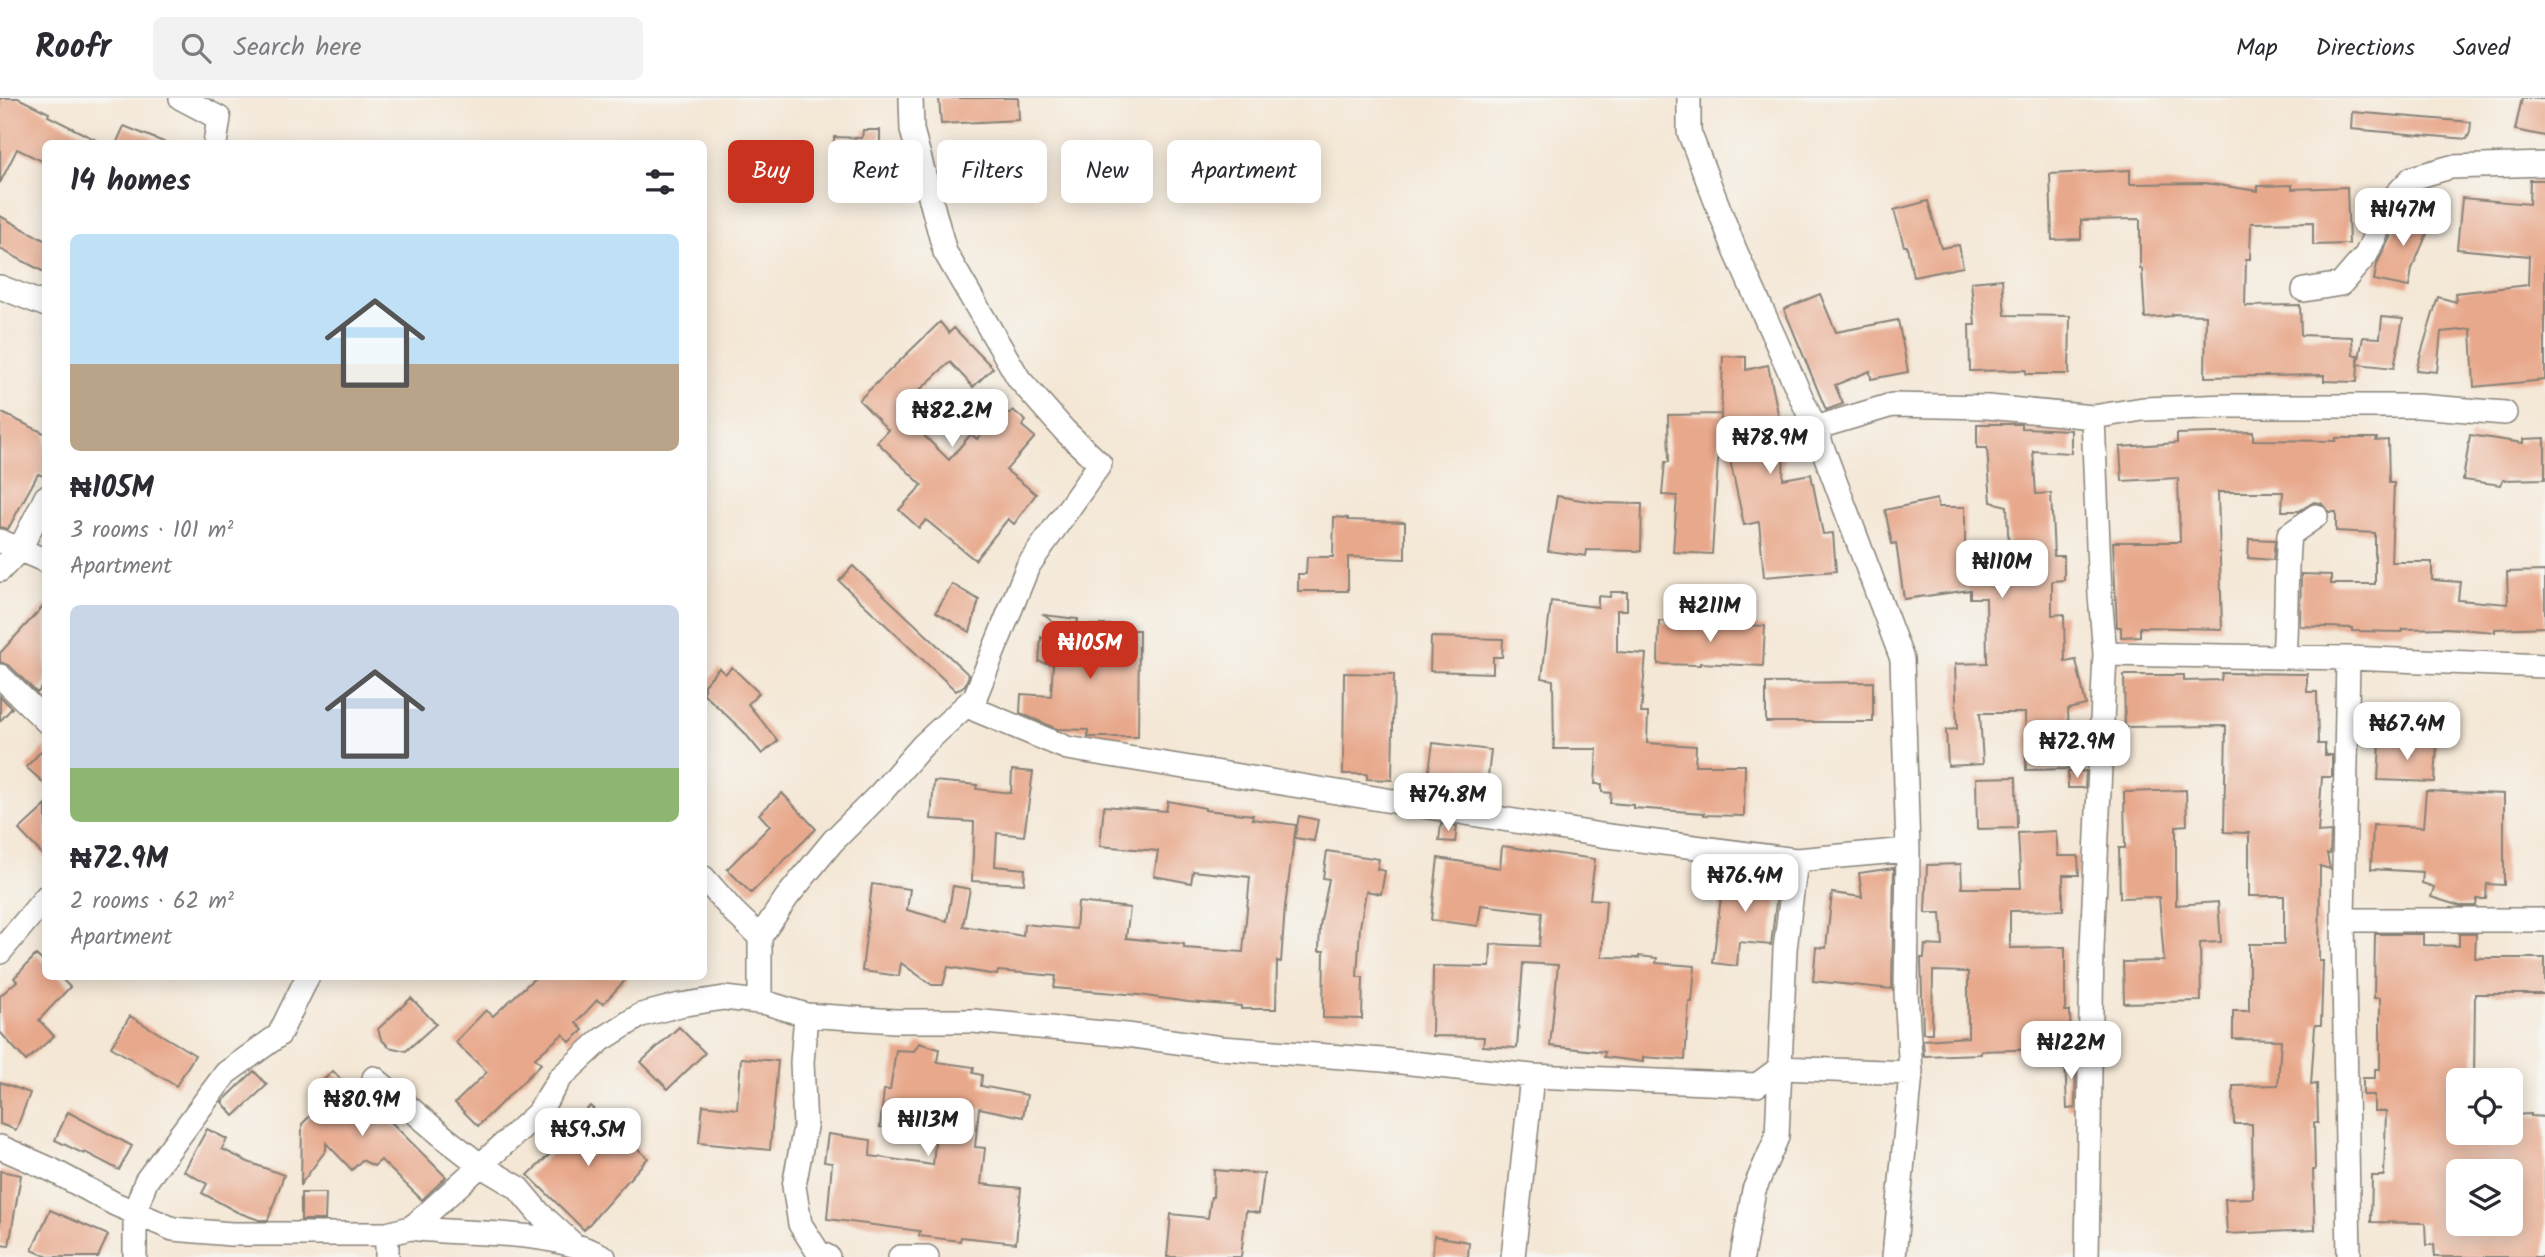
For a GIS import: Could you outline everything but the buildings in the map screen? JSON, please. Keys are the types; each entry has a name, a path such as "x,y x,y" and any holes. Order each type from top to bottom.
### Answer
{"street":[{"path":"181,98 219,118 216,140"},
{"path":"760,1002 760,937 787,897 833,841 879,795 922,746 975,697 1028,566 1100,464 1065,431 1018,379 945,252 912,131 911,98"},
{"path":"1689,98 1689,132 1735,250 1815,428 1902,659 1908,850 1906,993 1911,1073 1894,1257"},
{"path":"2304,290 2341,284 2366,255 2392,199 2412,178 2451,167 2545,164"},
{"path":"0,287 42,303"},
{"path":"1815,428 1892,405 1988,407 2093,417 2143,409 2230,406 2418,406 2505,413"},
{"path":"2087,1257 2092,948 2105,654 2093,417"},
{"path":"0,570 10,545 42,502"},
{"path":"2284,657 2289,535 2316,516"},
{"path":"10,545 42,559"},
{"path":"2105,654 2348,658 2545,666"},
{"path":"2348,658 2343,920 2349,1257"},
{"path":"0,676 42,717"},
{"path":"975,697 976,710 1067,748 1601,835 1796,860 1908,850"},
{"path":"1742,1257 1754,1190 1777,1137 1786,949 1796,860"},
{"path":"707,881 760,937"},
{"path":"0,952 42,902"},
{"path":"2343,920 2545,920"},
{"path":"135,1257 135,1212 146,1181 226,1073 279,1035 306,980"},
{"path":"411,1228 538,1113 561,1078 601,1040 641,1015 724,998 760,1002 806,1015 895,1021 973,1021 1127,1035 1221,1048 1383,1060 1532,1076 1757,1085 1780,1068 1911,1073"},
{"path":"806,1015 802,1062 805,1127 794,1186 800,1223 820,1256"},
{"path":"1513,1257 1532,1076"},
{"path":"374,1078 480,1165 517,1187 546,1220 574,1245"},
{"path":"0,1146 115,1204 173,1229 231,1234 387,1234 411,1228 514,1235 574,1245 604,1257"},
{"path":"387,1234 387,1257"},
{"path":"900,1257 927,1257"}]}
